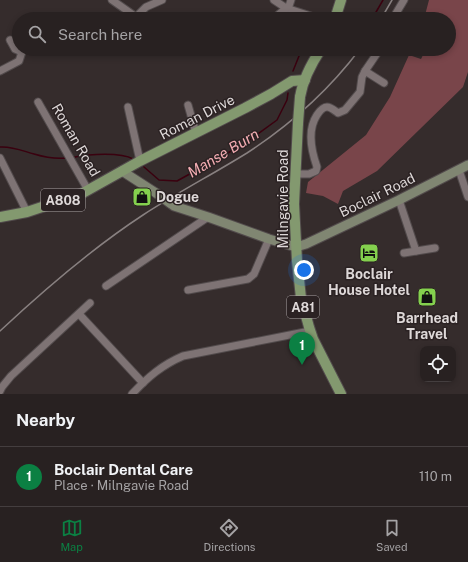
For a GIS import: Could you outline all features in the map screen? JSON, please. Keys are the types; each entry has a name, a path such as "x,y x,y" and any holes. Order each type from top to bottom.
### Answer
{"main road":[{"path":"337,12 341,0"},
{"name":"Milngavie Road","path":"317,56 311,65 301,94 294,204 296,247 301,298 310,331 341,394"},
{"name":"Roman Drive","path":"122,171 245,108 292,81 305,80"},
{"path":"283,86 292,87 301,94"},
{"name":"Boclair Road","path":"296,247 306,244 399,200 468,165"},
{"name":"Roman Road","path":"0,217 27,212 81,194 122,171 174,206 296,247"}],"street":[{"path":"112,0 129,12"},
{"path":"142,12 146,7 162,0"},
{"path":"274,0 286,8 298,12"},
{"path":"281,12 289,6 291,0"},
{"path":"397,12 404,0"},
{"path":"10,40 12,44"},
{"path":"0,71 19,61 21,56"},
{"path":"296,174 309,174 316,171 318,167 312,147 311,131 313,122 324,108 327,107 338,113 345,110 360,92 362,77 375,56"},
{"path":"365,71 384,83"},
{"name":"Roman Road","path":"38,102 88,190"},
{"path":"188,105 196,133"},
{"path":"128,107 140,161"},
{"path":"0,158 27,212"},
{"path":"459,170 468,197"},
{"path":"399,200 416,251"},
{"path":"106,286 208,217"},
{"path":"188,290 248,279 254,274 269,239"},
{"path":"404,253 435,248"},
{"path":"0,391 11,376 90,303"},
{"path":"79,314 143,383"},
{"path":"132,394 156,372 183,356 310,331"}],"shaded area":[{"path":"429,0 468,0 468,72 463,87 377,171 343,191 338,204 323,196 306,193 308,182 366,135 390,97 409,56 421,59 422,56 456,56 456,12 426,12"}],"waterway":[{"name":"Manse Burn","path":"376,12 383,0"},
{"name":"Manse Burn","path":"293,71 299,56"},
{"name":"Manse Burn","path":"144,167 159,180 177,181 244,144 277,120 287,100 288,93"},
{"name":"Manse Burn","path":"0,147 13,148 46,157 66,158"},
{"name":"Manse Burn","path":"75,157 96,154 113,154 133,159"}],"railway":[{"path":"385,12 392,0"},
{"path":"0,331 69,270 124,228 156,207 247,153 278,131 322,93 354,56"}],"place":[{"name":"Dogue","path":"142,197"},
{"name":"Boclair House Hotel","path":"369,253"},
{"name":"Barrhead Travel","path":"427,297"},
{"name":"Boclair Dental Care","path":"302,365"}]}
